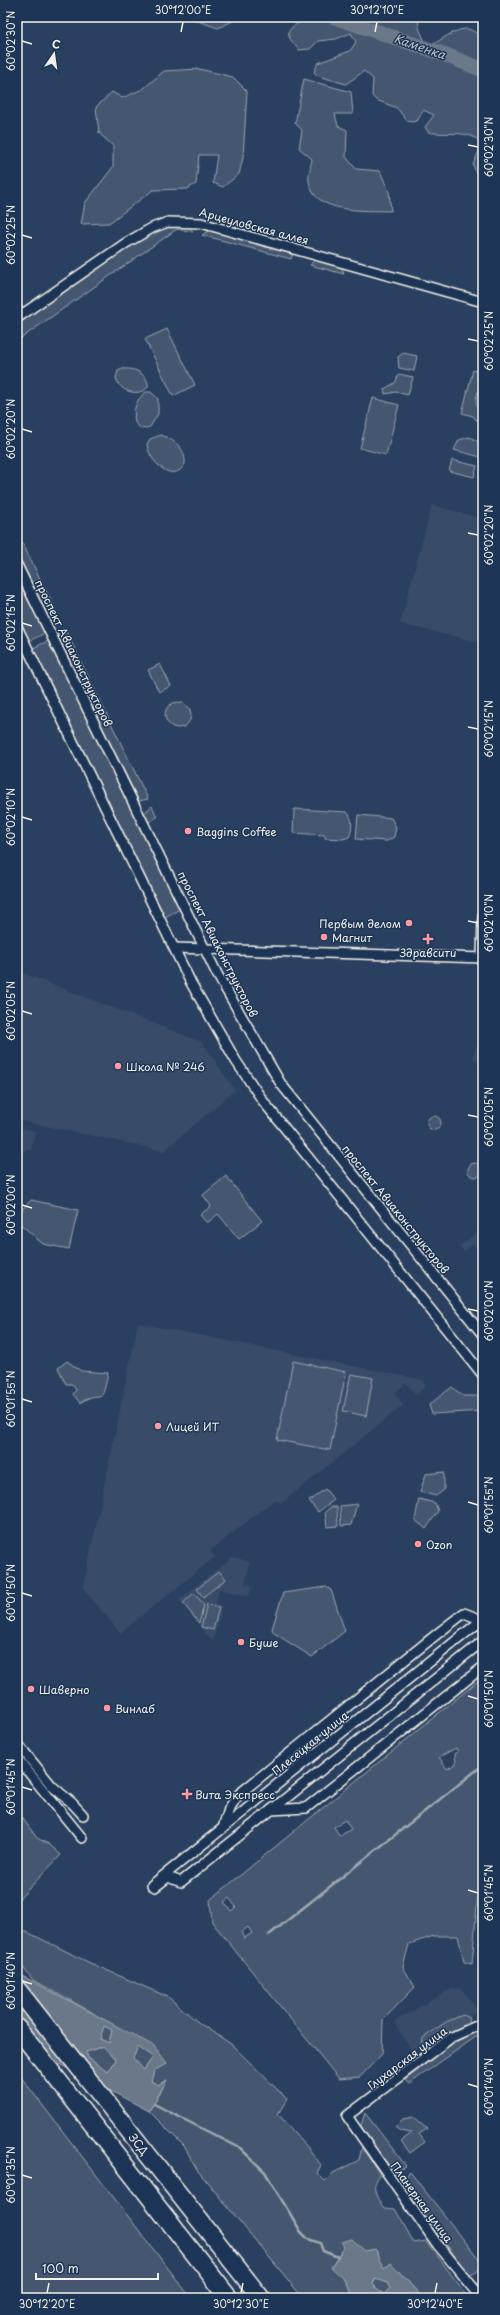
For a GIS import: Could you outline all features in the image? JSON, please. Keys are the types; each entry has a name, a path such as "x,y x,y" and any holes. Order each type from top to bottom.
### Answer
{"highway":[{"name":"ЗСД","path":"17,1989 261,2298"},
{"path":"17,2028 229,2298"}],"street":[{"name":"Арцеуловская аллея","path":"17,318 136,236 168,222 185,221 201,223 483,302"},
{"name":"проспект Авиаконструкторов","path":"17,565 223,986 280,1084 483,1335"},
{"path":"17,627 175,948 215,1024 260,1096 483,1375"},
{"path":"175,948 482,958 483,915"},
{"path":"223,1828 229,1809 238,1795 437,1634 464,1613 483,1620"},
{"name":"Плесецкая улица","path":"483,1620 223,1828 153,1886 168,1877 181,1882 483,1641"},
{"path":"272,1810 306,1808 483,1667"},
{"path":"17,1743 52,1786 72,1803 83,1815"},
{"path":"17,1758 82,1838"},
{"name":"Глухарская улица","path":"347,2116 452,2037 483,2023"},
{"name":"Планерная улица","path":"347,2116 437,2244 482,2298"}],"shaded area":[{"path":"186,17 241,17 218,28"},
{"path":"302,17 418,17 419,28 426,44 431,46 456,31 467,29 476,33 483,41 483,182 477,175 473,165 481,146 480,141 474,137 462,134 428,132 425,127 434,115 423,110 418,120 413,122 407,121 397,108 376,100 372,96 373,79 364,71 346,84 318,76 314,72 318,63 350,51 356,42 351,33 336,39 318,41 310,49 299,50 292,42 289,32 300,22"},
{"path":"199,69 233,77 247,91 243,158 239,174 223,187 213,183 217,155 199,155 196,184 187,189 153,190 109,223 81,224 85,203 113,167 113,146 99,133 96,107 112,92 122,98 143,89 164,71"},
{"path":"304,79 351,92 353,114 335,114 338,126 347,130 346,157 356,169 380,171 389,192 391,211 342,208 330,205 320,200 313,192 309,181 312,159 299,148 302,130 295,123"},
{"path":"188,226 193,232 177,229 17,341 17,322 142,237 163,228"},
{"path":"210,230 293,253 291,259 202,235"},
{"path":"315,260 339,266 342,268 344,274 310,265"},
{"path":"167,329 195,385 173,396 145,339"},
{"path":"403,353 417,356 414,371 399,368 398,357"},
{"path":"122,369 131,369 141,373 148,383 148,387 139,392 129,392 118,383 116,378 118,371"},
{"path":"473,370 483,373 483,385 476,397 476,402 478,410 483,418 476,420 473,416 462,413"},
{"path":"399,374 413,377 408,395 396,392 385,394 384,389 395,383"},
{"path":"146,392 151,392 158,399 158,414 150,427 142,429 135,423 134,414 139,398"},
{"path":"373,398 399,405 386,455 360,448"},
{"path":"161,435 175,442 184,453 185,464 180,470 168,472 156,463 148,450 147,444 150,439"},
{"path":"469,437 476,440 480,444 482,450 481,457 454,450 459,440"},
{"path":"452,460 477,466 474,477 449,471"},
{"path":"432,505 483,519 483,643 400,624"},
{"path":"17,532 55,609 45,611 17,553"},
{"path":"17,577 45,633 29,641 17,616"},
{"path":"64,632 67,633 148,799 139,801 57,636"},
{"path":"48,641 180,909 165,917 33,648"},
{"path":"160,664 171,686 159,692 148,670"},
{"path":"178,702 187,706 191,715 187,724 178,728 169,724 165,715 169,706"},
{"path":"152,806 157,817 149,822 144,813"},
{"path":"294,809 347,812 352,824 349,837 343,839 325,838 325,835 293,833"},
{"path":"358,815 391,818 396,827 394,837 387,841 356,839"},
{"name":"Школа № 246","path":"17,971 202,1042 235,1090 164,1151 17,1120"},
{"path":"477,1045 483,1045 483,1070 473,1057"},
{"path":"434,1116 439,1118 441,1123 439,1128 434,1130 429,1128 427,1123 429,1118"},
{"path":"17,1127 35,1131 31,1150 27,1149 17,1157"},
{"path":"472,1163 478,1163 482,1167 482,1173 478,1177 472,1177 468,1173 468,1167"},
{"path":"226,1176 262,1221 239,1239 218,1214 207,1223 200,1215 211,1206 203,1195"},
{"path":"31,1200 78,1210 69,1249 43,1244 18,1222 17,1215"},
{"path":"483,1228 483,1247 480,1244 476,1247 473,1244 464,1252 460,1246"},
{"path":"138,1323 423,1380 426,1387 416,1395 406,1383 395,1393 403,1405 282,1503 274,1500 210,1551 215,1557 120,1633 83,1588"},
{"path":"67,1361 81,1371 108,1373 102,1395 87,1399 80,1403 73,1394 76,1390 72,1384 66,1384 58,1368"},
{"path":"293,1361 346,1372 330,1450 277,1440"},
{"path":"351,1374 373,1378 366,1416 343,1411"},
{"path":"452,1387 463,1396 477,1396 483,1402 483,1411 432,1414 429,1405"},
{"path":"444,1472 444,1490 436,1496 420,1492 426,1474"},
{"path":"325,1489 334,1500 318,1512 309,1501"},
{"path":"419,1499 435,1503 438,1511 426,1529 415,1520"},
{"path":"357,1504 351,1525 341,1526 340,1506"},
{"path":"331,1507 337,1507 338,1526 327,1527 325,1512"},
{"path":"233,1557 250,1562 245,1584 252,1586 249,1596 219,1589 216,1603 222,1607 213,1641 179,1600"},
{"path":"219,1571 226,1579 203,1597 197,1589"},
{"path":"326,1587 331,1590 345,1631 312,1657 274,1633 272,1629 283,1593"},
{"path":"194,1593 204,1605 199,1623 183,1603"},
{"path":"207,1604 219,1608 213,1630 201,1627"},
{"path":"483,1677 483,1881 479,1881 472,1964 464,1962 458,1936 434,1936 409,1944 403,1967 415,1987 383,2020 382,2054 360,2077 339,2079 212,1922 210,1900","holes":["456,1748 458,1752 455,1754 456,1764 447,1769 439,1757","345,1820 351,1829 340,1836 334,1827","229,1898 236,1907 231,1911 224,1902","248,1927 252,1933 244,1938 241,1932"]},
{"path":"17,1811 37,1838 50,1845 61,1855 17,1901"},
{"path":"17,1927 90,1963 168,1997 199,2023 231,2044 287,2099 278,2114 321,2165 317,2173 325,2181 333,2173 359,2160 362,2147 380,2175 375,2183 375,2192 381,2204 384,2208 395,2209 414,2243 426,2241 469,2298 423,2298 391,2263 384,2269 379,2261 376,2249 365,2251 344,2248 343,2278 354,2298 303,2298 198,2171 184,2146 149,2111 160,2094 166,2080 158,2085 151,2081 154,2071 167,2063 90,2011 33,1980 17,1960"},
{"path":"17,1973 154,2046 167,2063 154,2071 151,2081 158,2085 167,2080 149,2111 17,2042","holes":["104,2026 112,2030 109,2043 100,2039","103,2046 116,2060 108,2072 88,2058 86,2052","138,2047 153,2057 144,2070 133,2058"]},
{"path":"453,1988 462,1989 478,2010 413,2053 396,2026 395,2021"},
{"path":"463,2015 470,2018 468,2023 427,2047 422,2045 423,2038 446,2022"},
{"path":"104,2026 112,2030 109,2043 100,2039"},
{"path":"483,2028 483,2034 477,2036 409,2084 405,2080 454,2042"},
{"path":"104,2046 116,2060 108,2072 88,2058 86,2052"},
{"path":"138,2047 153,2057 143,2071 133,2058"},
{"path":"17,2072 191,2298 17,2298"},
{"path":"365,2113 406,2166 394,2173 363,2130 361,2125"},
{"path":"413,2117 427,2129 419,2134 425,2142 410,2153 401,2141 412,2133 400,2131 395,2127 403,2119"},
{"path":"410,2172 483,2264 483,2268 475,2274 469,2275 400,2182"},
{"path":"352,2239 365,2251 376,2249 379,2261 384,2269 391,2263 423,2298 408,2295 408,2298 354,2298 343,2278 331,2267 344,2248 342,2242","holes":["375,2279 387,2283 390,2288 384,2294 376,2289 373,2284"]},
{"path":"376,2279 387,2283 390,2288 384,2294 376,2289 373,2284"}],"waterway":[{"name":"Каменка","path":"334,17 443,54 483,70"},
{"path":"269,1935 483,1765"},
{"path":"154,2104 240,2148 265,2172 301,2232 308,2239 320,2243 323,2251 338,2257"}],"place":[{"name":"Baggins Coffee","path":"188,831"},
{"name":"Первым делом","path":"409,923"},
{"name":"Магнит","path":"324,937"},
{"name":"Здравсити","path":"428,939"},
{"name":"Школа № 246","path":"118,1066"},
{"name":"Лицей ИТ","path":"158,1426"},
{"name":"Ozon","path":"418,1544"},
{"name":"Буше","path":"241,1642"},
{"name":"Шаверно","path":"31,1689"},
{"name":"Винлаб","path":"107,1708"},
{"name":"Вита Экспресс","path":"187,1794"}]}
